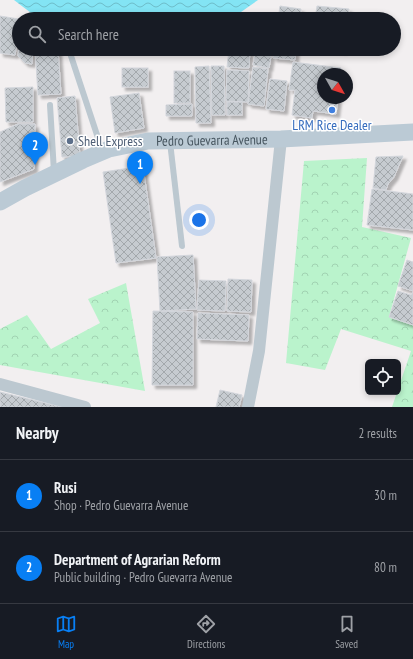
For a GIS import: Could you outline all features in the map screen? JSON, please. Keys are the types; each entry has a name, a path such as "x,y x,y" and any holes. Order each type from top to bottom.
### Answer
{"main road":[{"name":"Pedro Guevarra Avenue","path":"0,202 25,188 109,149 148,141 281,138 413,132"}],"street":[{"path":"248,407 259,351 281,138"},
{"path":"0,384 84,407"}],"lane":[{"path":"71,56 103,152"},
{"path":"50,105 54,174"},
{"path":"170,141 182,246"}],"green space":[{"path":"367,158 362,227 411,238 389,317 413,325 413,407 392,407 396,395 401,395 401,380 411,351 341,329 325,370 286,363 304,161"},
{"path":"126,283 145,391 0,365 0,329 27,315 51,349 100,323 88,299"}],"water":[{"path":"14,0 258,0 241,12 30,12"}],"building":[{"path":"280,6 301,9 301,12 279,12"},
{"path":"317,6 349,9 349,12 316,12"},
{"path":"0,16 12,18 12,55 0,53"},
{"path":"18,56 33,56 32,64 25,63"},
{"path":"35,56 58,56 61,94 38,95"},
{"path":"228,56 250,56 249,68 227,67"},
{"path":"255,56 271,56 269,68 253,65"},
{"path":"273,56 295,56 295,60 273,58"},
{"path":"293,62 341,68 317,68 317,104 337,104 336,114 313,111 312,118 292,115 295,90 289,90"},
{"path":"209,66 211,123 196,123 195,67"},
{"path":"211,66 224,66 225,115 212,115"},
{"path":"253,67 268,69 264,106 248,104"},
{"path":"122,68 148,68 148,87 122,87"},
{"path":"227,70 249,71 248,102 226,101"},
{"path":"174,71 190,71 190,103 174,103"},
{"path":"270,79 287,81 284,111 266,109"},
{"path":"33,87 33,122 6,122 5,88"},
{"path":"139,93 144,128 115,133 110,97"},
{"path":"75,96 80,156 62,157 57,98"},
{"path":"227,102 242,102 242,115 227,115"},
{"path":"192,104 192,116 166,116 166,105"},
{"path":"18,124 35,124 34,169 0,182 0,132"},
{"path":"403,156 394,177 388,184 386,190 373,188 376,157"},
{"path":"143,166 156,258 116,263 103,172"},
{"path":"372,189 413,194 413,230 367,225"},
{"path":"193,255 196,309 160,311 157,257"},
{"path":"407,260 413,262 413,291 398,286"},
{"path":"228,279 252,280 251,312 227,311"},
{"path":"199,280 226,281 225,311 197,310"},
{"path":"398,291 411,295 413,292 413,325 389,317"},
{"path":"153,311 193,312 193,385 152,385"},
{"path":"198,313 249,315 248,341 197,339"},
{"path":"220,390 242,395 239,407 216,407"},
{"path":"0,392 62,407 0,407"}],"place":[{"name":"LRM Rice Dealer","path":"332,110"},
{"name":"Shell Express","path":"70,141"},
{"name":"Department of Agrarian Reform","path":"35,165"},
{"name":"Rusi","path":"140,184"}]}
